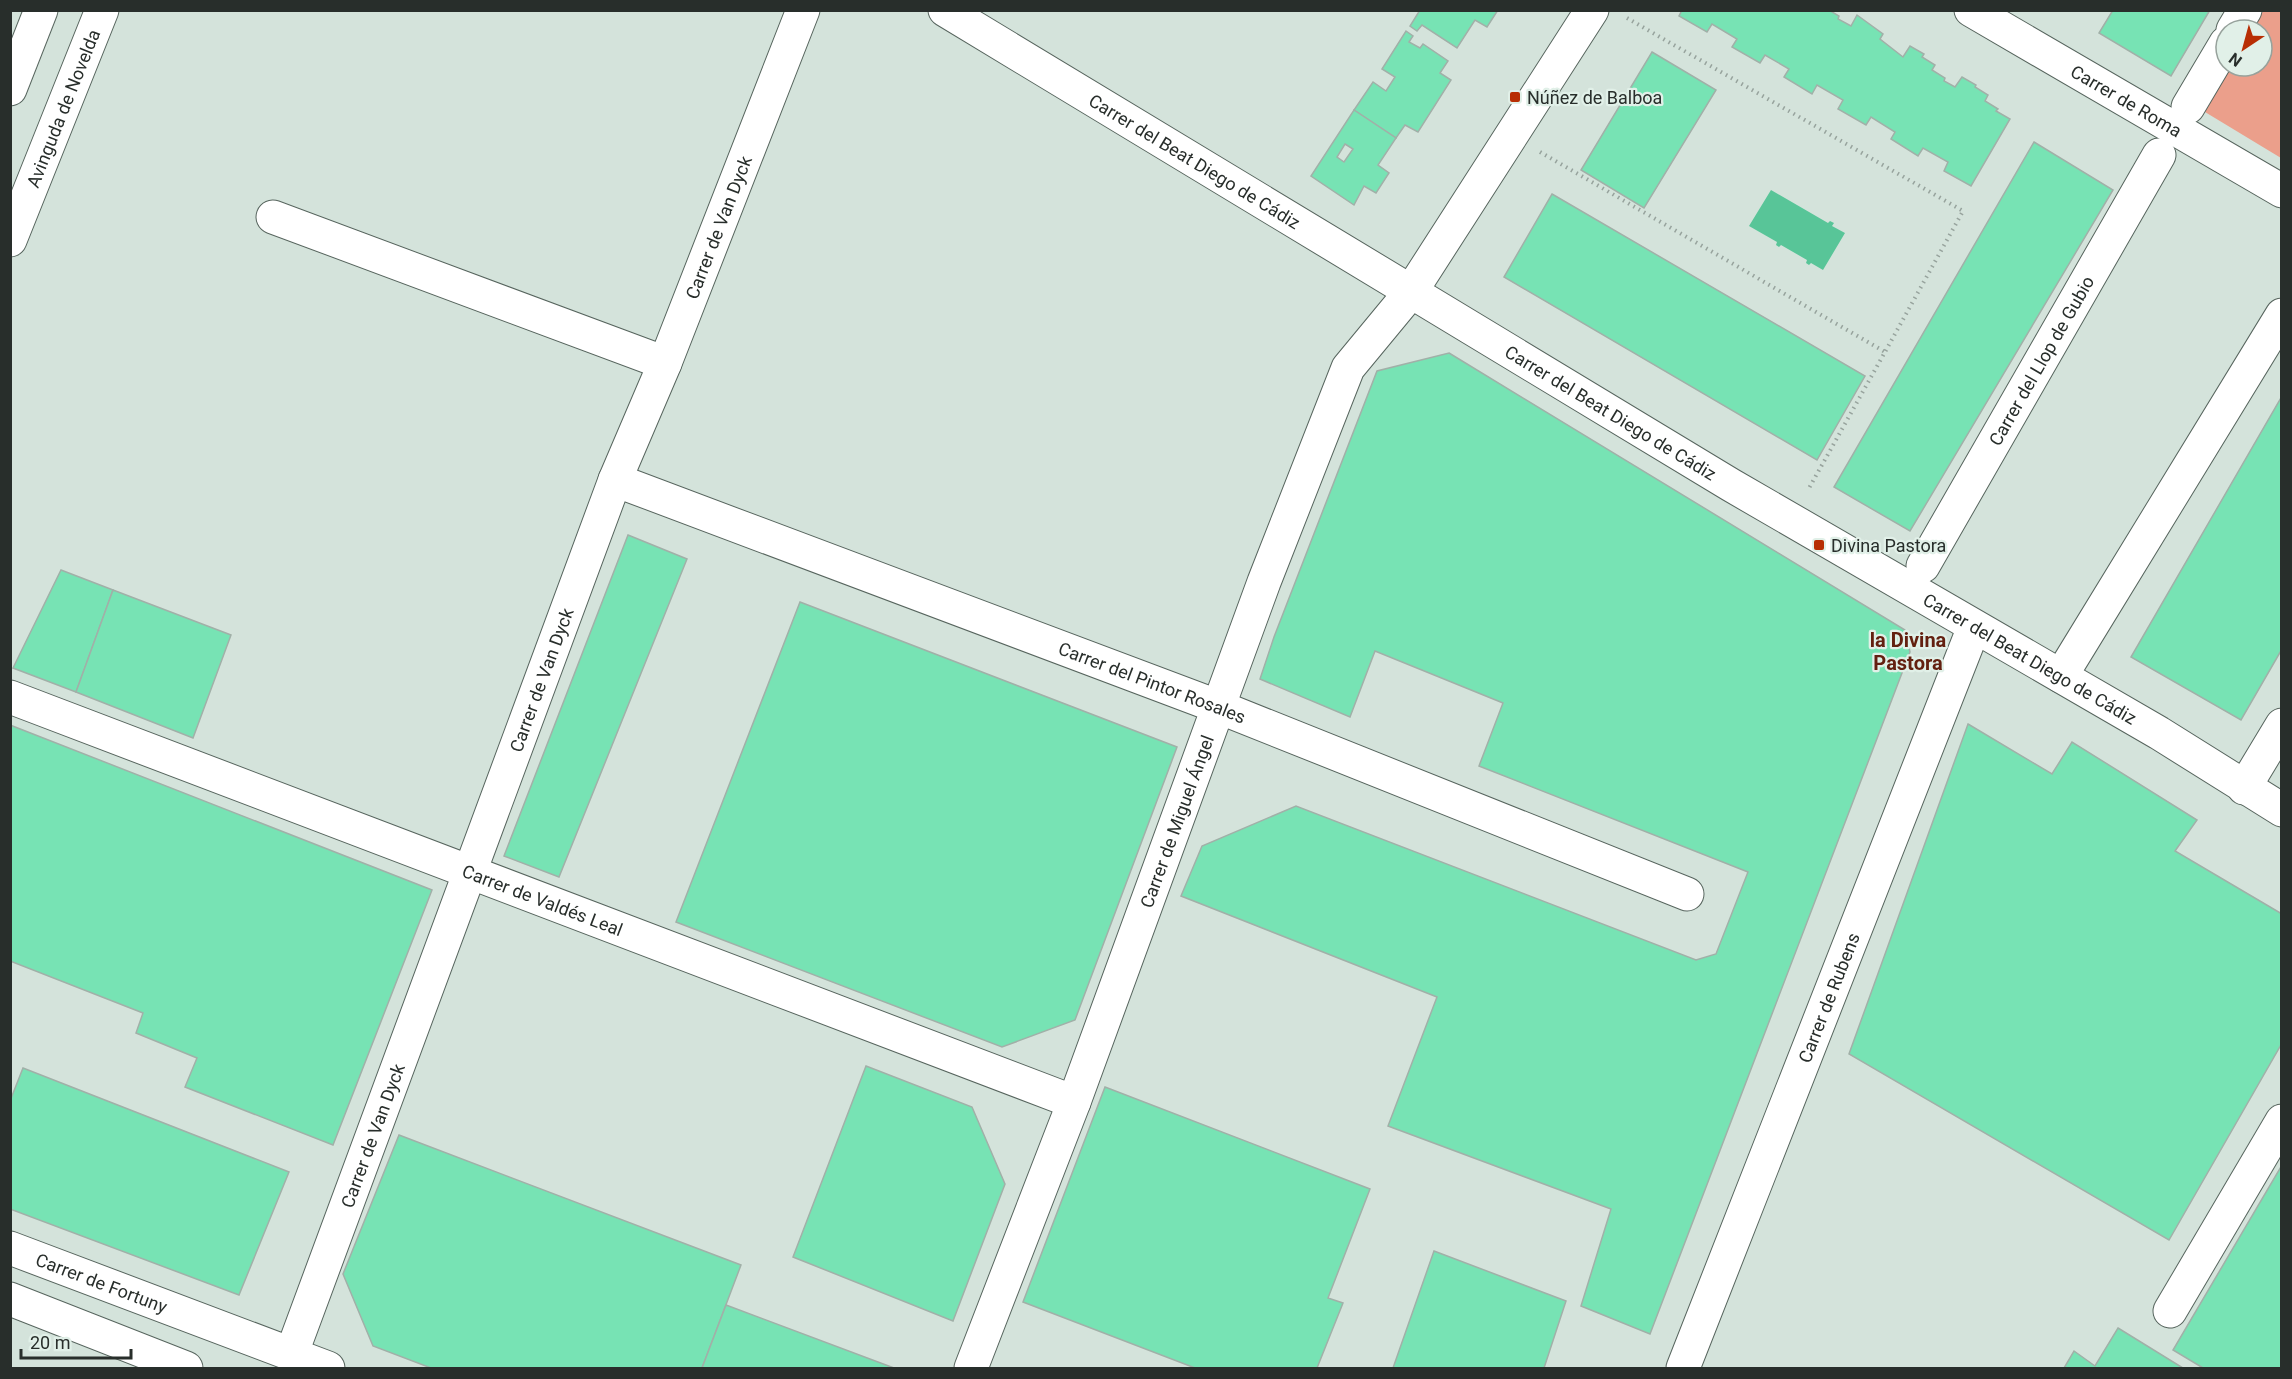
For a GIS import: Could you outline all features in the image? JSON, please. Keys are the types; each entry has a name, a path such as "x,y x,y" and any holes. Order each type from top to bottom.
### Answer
{"street":[{"name":"Avinguda de Novelda","path":"10,240 102,10"},
{"name":"Carrer de Van Dyck","path":"291,1355 615,480 665,363 803,10"},
{"name":"Carrer del Beat Diego de Cádiz","path":"945,10 1410,293 1790,520 2158,733 2282,810"},
{"name":"Carrer de Miguel Ángel","path":"971,1368 1074,1102 1268,572 1348,368 1410,293 1592,10"},
{"name":"Carrer de Roma","path":"1971,10 2282,191"},
{"path":"10,89 36,12"},
{"path":"2188,107 2214,63"},
{"name":"Carrer del Llop de Gubio","path":"1923,566 2159,155"},
{"path":"273,217 665,363"},
{"path":"2061,676 2282,315"},
{"name":"Carrer del Pintor Rosales","path":"615,480 1220,707 1686,894"},
{"name":"Carrer de Rubens","path":"1683,1368 1974,627"},
{"name":"Carrer de Valdés Leal","path":"10,697 1074,1102"},
{"path":"2244,788 2282,725"},
{"path":"2170,1311 2282,1121"},
{"name":"Carrer de Fortuny","path":"10,1248 328,1368"},
{"path":"10,1299 186,1368"}],"path":[{"path":"1627,18 1963,212 1790,520"},
{"path":"1537,150 1885,352"}],"shaded area":[{"path":"2263,11 2281,11 2281,158 2205,112 2224,78 2274,78 2274,18 2259,18"},
{"path":"1771,190 1828,223 1830,221 1834,223 1832,226 1845,233 1823,270 1811,263 1809,265 1806,263 1807,260 1781,245 1779,247 1776,245 1777,242 1749,226"}],"building":[{"path":"1420,10 1498,10 1487,27 1475,20 1457,48 1422,25 1417,31 1410,26"},
{"path":"1682,10 1829,10 1839,16 1838,19 1851,26 1857,15 1883,34 1880,39 1903,57 1910,46 1924,54 1922,57 1935,65 1932,70 1945,78 1944,81 1955,87 1962,77 1976,85 1975,87 1988,95 1985,101 2010,119 1971,186 1944,171 1948,162 1923,148 1918,156 1891,139 1895,132 1871,117 1866,125 1838,109 1843,100 1817,85 1812,94 1784,77 1789,69 1765,55 1760,63 1732,47 1737,39 1712,24 1707,32 1679,16"},
{"path":"2113,10 2210,10 2171,76 2099,33"},
{"path":"1406,31 1413,36 1409,42 1420,48 1423,44 1448,61 1440,73 1451,80 1418,132 1405,125 1396,138 1354,110 1373,82 1386,91 1395,77 1382,69"},
{"path":"1652,52 1716,90 1644,208 1581,170"},
{"path":"1354,110 1396,138 1378,165 1389,173 1376,193 1364,186 1354,205 1311,176","holes":["1345,144 1353,149 1344,162 1337,157"]},
{"path":"2034,142 2113,190 1910,531 1834,487"},
{"path":"1552,194 1865,376 1817,460 1504,277"},
{"path":"1449,353 1905,630 1910,652 1650,1334 1581,1306 1611,1209 1388,1126 1437,997 1181,896 1202,846 1296,806 1696,960 1716,954 1748,872 1479,766 1503,703 1375,651 1350,717 1260,679 1274,637 1377,371"},
{"path":"2282,396 2282,649 2241,720 2131,657"},
{"path":"628,535 687,559 559,877 504,856"},
{"path":"61,570 113,590 76,692 13,668"},
{"path":"113,590 231,635 193,738 76,692"},
{"path":"800,602 1177,747 1075,1020 1002,1047 676,922"},
{"path":"1968,724 2052,774 2072,742 2197,820 2175,851 2282,914 2282,1043 2169,1240 1849,1054"},
{"path":"10,725 432,890 333,1145 185,1087 197,1058 136,1033 143,1013 10,961"},
{"path":"866,1066 972,1107 1005,1184 953,1321 793,1257"},
{"path":"23,1068 289,1172 239,1295 10,1209 10,1101"},
{"path":"1105,1087 1370,1189 1328,1298 1343,1303 1317,1368 1195,1368 1023,1302"},
{"path":"399,1135 741,1265 702,1368 431,1368 373,1346 343,1274"},
{"path":"2282,1165 2282,1368 2203,1368 2173,1350"},
{"path":"1434,1251 1566,1301 1544,1368 1393,1368"},
{"path":"726,1305 894,1368 702,1368"},
{"path":"2118,1328 2183,1368 2064,1368 2074,1351 2095,1366"}],"place":[{"name":"Núñez de Balboa","path":"1515,97"},
{"name":"Divina Pastora","path":"1819,545"}],"district":[{"name":"la Divina Pastora","path":"1908,652"}]}
